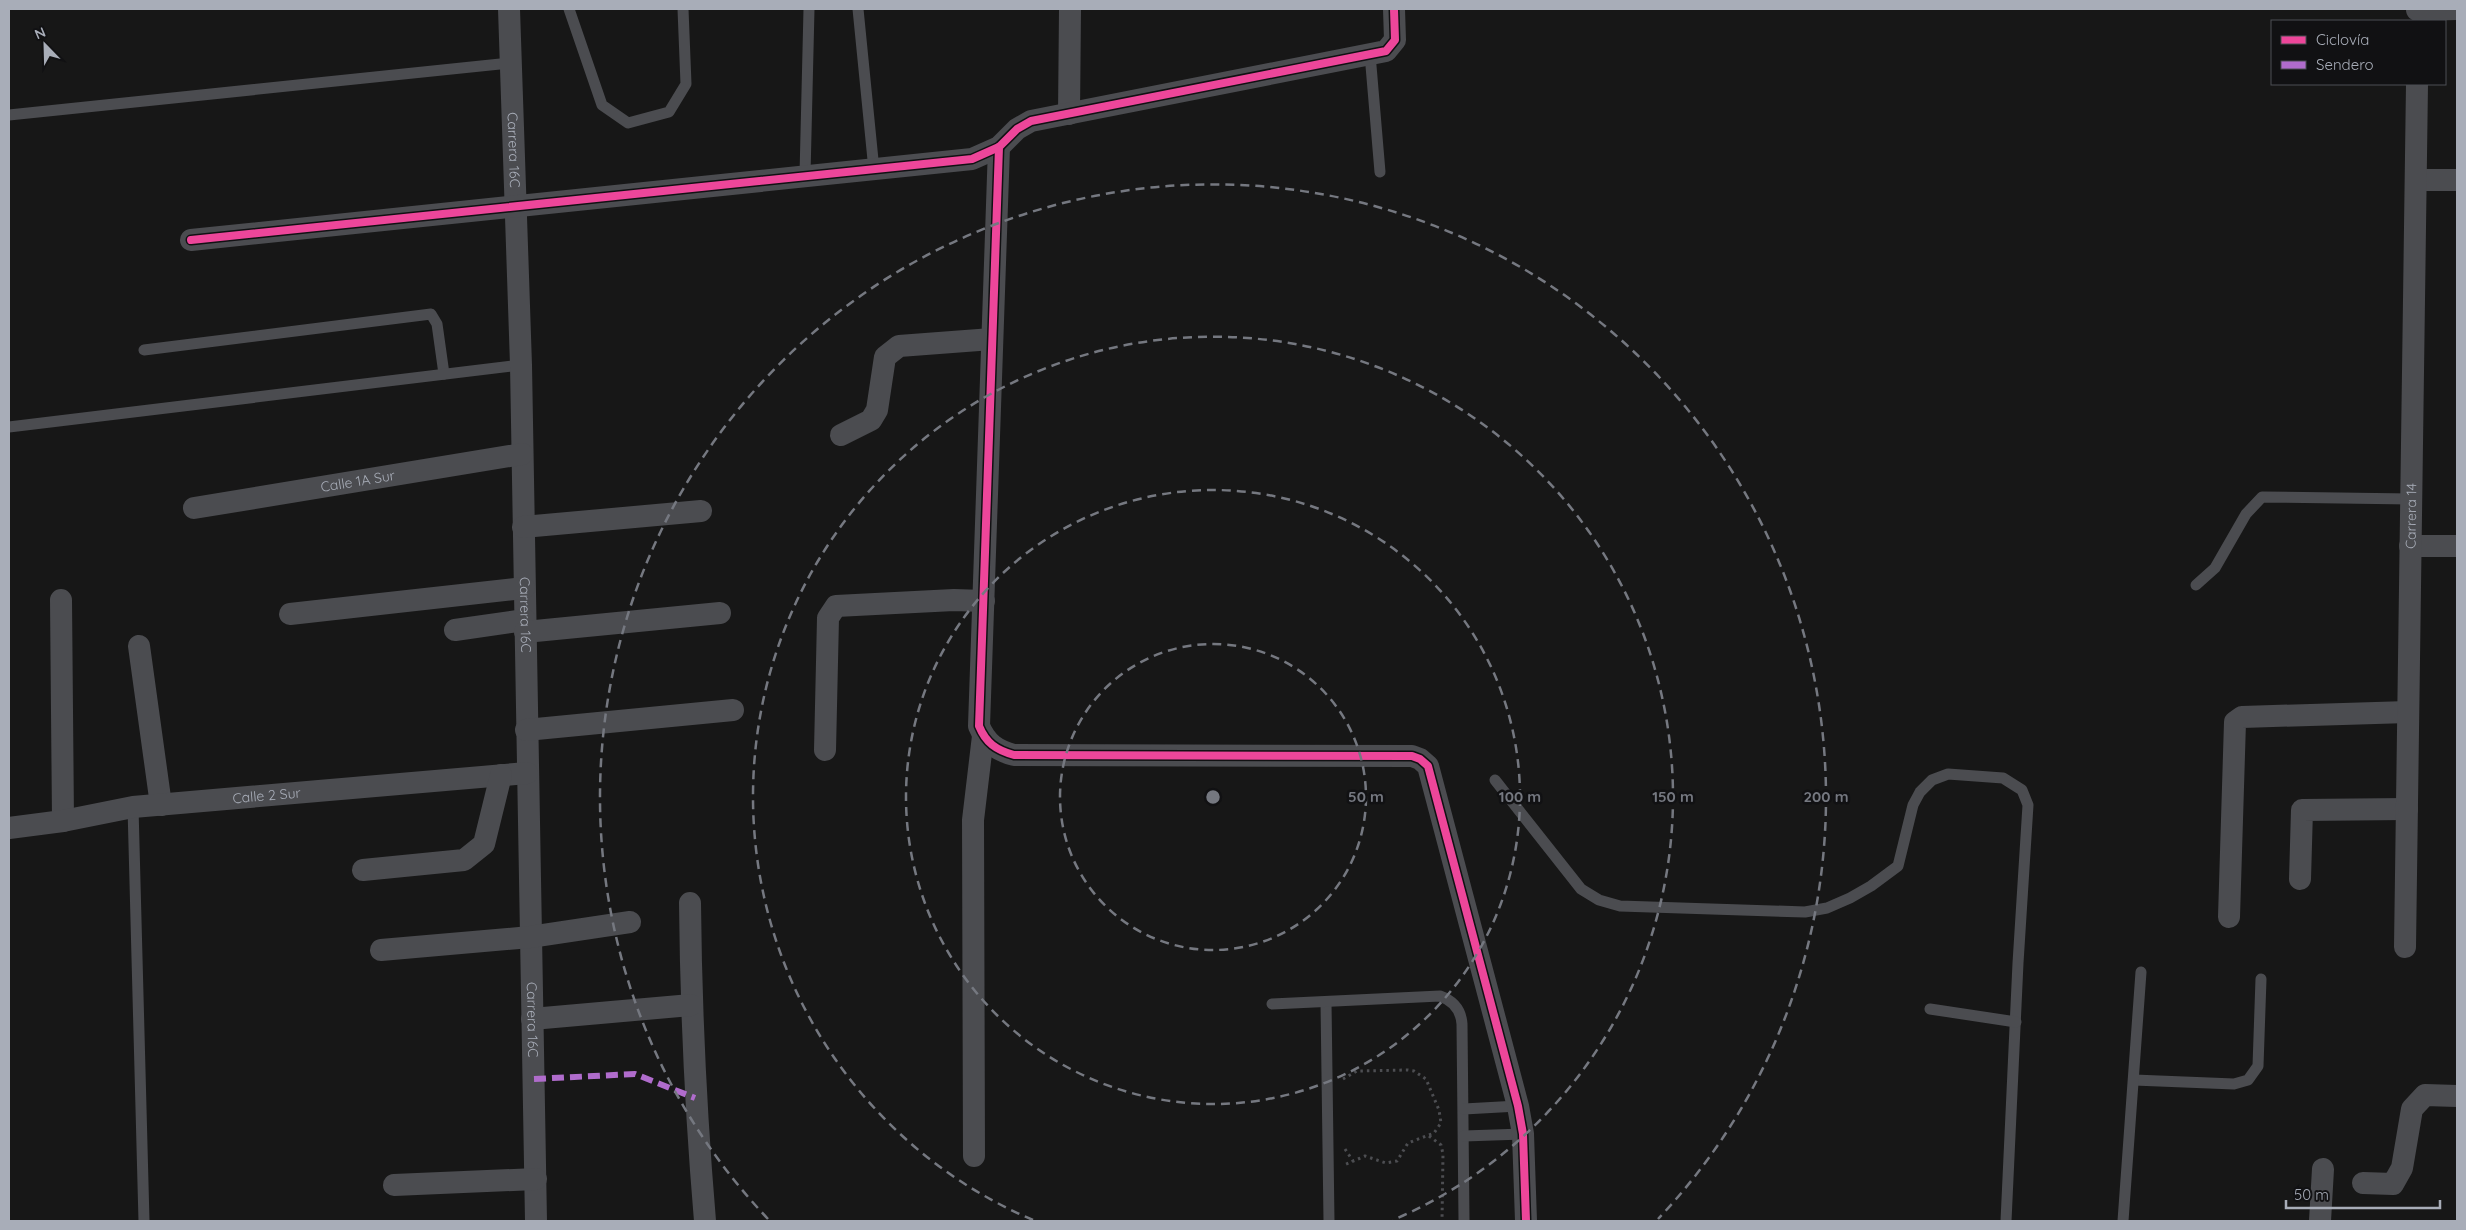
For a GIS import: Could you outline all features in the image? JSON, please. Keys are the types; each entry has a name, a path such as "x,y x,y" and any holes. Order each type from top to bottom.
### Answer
{"street":[{"name":"Carrera 16C","path":"509,9 514,208 521,365 536,1221"},
{"path":"1069,114 1070,9"},
{"path":"191,240 972,159 999,147 1018,128 1031,121 1386,51 1395,40 1394,9"},
{"path":"2417,13 2457,9"},
{"name":"Carrera 14","path":"2405,947 2417,85"},
{"path":"999,147 979,726 983,736 1000,751 1014,755 1412,756 1420,759 1428,766 1518,1106 1523,1134 1526,1221"},
{"path":"2416,180 2457,180"},
{"path":"841,435 872,420 877,410 885,357 899,346 992,339"},
{"name":"Calle 1A Sur","path":"194,508 522,454"},
{"path":"523,527 701,511"},
{"path":"2410,546 2457,546"},
{"path":"290,614 524,588"},
{"path":"61,600 63,821"},
{"path":"825,750 828,618 836,606 954,600 984,601"},
{"path":"455,630 720,613"},
{"path":"139,646 161,805"},
{"path":"526,730 733,710"},
{"path":"2229,917 2235,722 2242,717 2408,712"},
{"path":"974,1156 973,820 983,736"},
{"name":"Calle 2 Sur","path":"9,828 63,821 133,807 527,773"},
{"path":"363,870 464,860 484,844 501,775"},
{"path":"2300,879 2302,810 2407,809"},
{"path":"690,903 691,1005 695,1098 705,1221"},
{"path":"381,950 530,937 630,922"},
{"path":"532,1019 691,1005"},
{"path":"2363,1183 2393,1184 2402,1168 2412,1109 2426,1095 2457,1096"},
{"path":"2320,1221 2323,1169"},
{"path":"394,1185 536,1179"}],"lane":[{"path":"569,9 602,106 628,122 668,112 686,84 683,9"},
{"path":"805,175 809,9"},
{"path":"858,9 874,170"},
{"path":"1370,54 1380,172"},
{"path":"9,115 510,62"},
{"path":"144,350 431,314 437,324 444,374"},
{"path":"9,427 521,365"},
{"path":"2196,586 2215,568 2246,514 2262,497 2411,499"},
{"path":"1496,780 1581,889 1599,900 1620,906 1805,912 1827,908 1850,898 1872,886 1898,866 1913,806 1920,792 1932,780 1948,774 2002,778 2022,790 2028,805 2018,963 2006,1221"},
{"path":"133,807 144,1221"},
{"path":"2123,1221 2141,972"},
{"path":"2134,1080 2234,1084 2248,1080 2258,1066 2261,979"},
{"path":"1272,1004 1440,996 1448,998 1458,1009 1461,1016 1464,1109 1464,1221"},
{"path":"1326,1002 1329,1221"},
{"path":"1930,1009 2016,1022"},
{"path":"1464,1109 1518,1106"},
{"path":"1464,1136 1523,1134"}],"path":[{"path":"1329,1171 1365,1156 1386,1163 1393,1163 1400,1159 1411,1140 1428,1136 1438,1129 1441,1116 1429,1085 1420,1074 1408,1070 1356,1071 1347,1075 1341,1084"},
{"path":"1428,1136 1441,1145 1443,1154 1442,1221"},
{"path":"1343,1141 1353,1161"}],"marked path":[{"path":"534,1079 635,1074 695,1098"}],"cycle path":[{"path":"191,240 972,159 999,147 1017,129 1031,121 1386,51 1395,40 1394,9"},
{"path":"999,147 979,726 992,745 1014,755 1412,756 1420,759 1428,766 1518,1106 1523,1134 1526,1221"}]}
